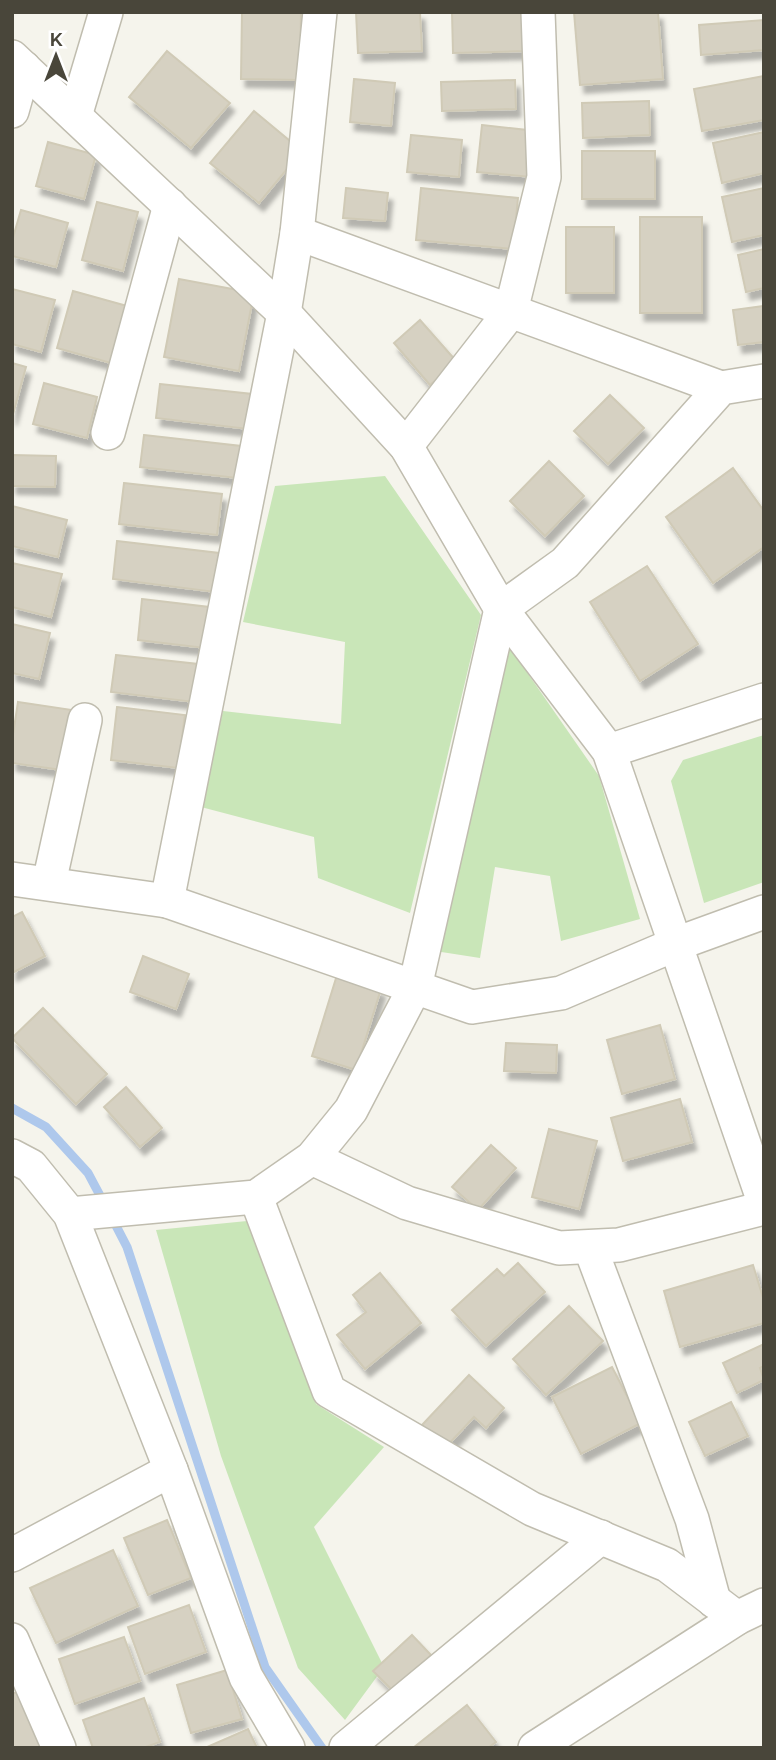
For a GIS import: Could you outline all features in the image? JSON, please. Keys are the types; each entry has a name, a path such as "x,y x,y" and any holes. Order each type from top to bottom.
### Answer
{"street":[{"path":"75,116 106,12"},
{"path":"167,901 284,313 297,233 320,12"},
{"path":"406,446 512,311 544,177 538,12"},
{"path":"18,62 284,313 406,446 501,609 609,751 764,1202"},
{"path":"12,111 18,62"},
{"path":"108,433 170,205"},
{"path":"297,233 721,388 764,381"},
{"path":"82,1214 256,1197 312,1158 351,1110 415,987 501,609 565,563 721,388"},
{"path":"609,751 764,699"},
{"path":"49,883 85,720"},
{"path":"12,880 167,901 472,1007 561,993 676,944 764,912"},
{"path":"12,1156 31,1166 82,1214 246,1677 288,1748"},
{"path":"312,1158 407,1203 559,1248 619,1245 764,1208"},
{"path":"256,1197 329,1391 532,1509 667,1565 738,1608"},
{"path":"590,1247 692,1519 738,1608"},
{"path":"13,1554 171,1471"},
{"path":"347,1747 601,1537"},
{"path":"535,1748 738,1608"},
{"path":"12,1640 59,1748"}],"green space":[{"path":"385,476 481,615 410,913 318,878 314,837 201,807 223,711 341,724 345,642 243,622 275,486"},
{"path":"506,642 599,776 640,919 561,941 550,876 495,867 480,958 435,951"},
{"path":"764,735 764,882 704,903 671,781 683,760"},
{"path":"247,1221 316,1404 384,1447 314,1527 384,1667 345,1720 298,1668 221,1456 156,1230"}],"building":[{"path":"242,12 301,12 300,80 241,79"},
{"path":"356,12 420,12 422,51 358,53"},
{"path":"452,12 528,12 529,51 453,53"},
{"path":"574,12 658,12 663,79 580,85"},
{"path":"764,20 764,50 701,55 699,25"},
{"path":"167,51 230,103 191,148 129,97"},
{"path":"764,76 764,120 702,131 694,89"},
{"path":"354,79 395,83 391,126 350,122"},
{"path":"515,80 516,109 442,111 441,82"},
{"path":"649,101 650,135 583,138 582,103"},
{"path":"254,111 302,151 259,203 210,163"},
{"path":"482,125 536,131 532,177 477,172"},
{"path":"764,132 764,173 722,183 713,143"},
{"path":"411,135 462,140 459,177 407,172"},
{"path":"48,142 96,155 84,199 36,186"},
{"path":"582,151 655,151 655,199 582,199"},
{"path":"346,188 388,193 385,221 343,218"},
{"path":"421,188 518,198 513,249 416,240"},
{"path":"764,188 764,235 732,242 722,197"},
{"path":"97,202 138,212 123,271 82,260"},
{"path":"21,210 68,223 56,267 12,256 12,241"},
{"path":"640,217 702,217 702,313 640,313"},
{"path":"566,227 614,227 614,293 566,293"},
{"path":"764,249 764,288 746,292 738,255"},
{"path":"179,279 254,293 239,371 164,357"},
{"path":"12,289 55,300 41,352 12,344"},
{"path":"73,291 127,306 111,363 57,348"},
{"path":"764,306 764,342 738,345 733,310"},
{"path":"420,320 457,362 430,385 394,343"},
{"path":"12,363 26,367 12,418"},
{"path":"44,383 97,397 87,438 33,424"},
{"path":"160,384 252,394 248,429 156,418"},
{"path":"610,395 644,428 608,464 574,431"},
{"path":"144,435 241,446 237,478 140,467"},
{"path":"12,455 56,456 55,487 12,486"},
{"path":"549,461 584,496 545,536 510,501"},
{"path":"733,468 764,511 764,547 713,583 666,517"},
{"path":"124,483 222,494 217,535 119,524"},
{"path":"12,506 67,520 58,557 12,546"},
{"path":"117,541 219,553 215,592 113,579"},
{"path":"12,563 62,574 51,617 12,607"},
{"path":"647,566 698,644 640,681 590,602"},
{"path":"142,599 209,607 205,648 138,640"},
{"path":"12,624 50,633 39,679 12,673"},
{"path":"116,655 198,664 194,702 111,692"},
{"path":"18,702 72,710 62,770 12,763 12,741"},
{"path":"117,707 185,715 178,768 111,760"},
{"path":"22,912 45,956 12,973 12,917"},
{"path":"143,956 189,974 176,1009 130,992"},
{"path":"337,975 381,989 356,1070 312,1056"},
{"path":"43,1008 107,1074 76,1104 12,1038"},
{"path":"660,1025 675,1079 622,1094 607,1040"},
{"path":"506,1043 557,1045 556,1073 504,1071"},
{"path":"126,1087 162,1128 140,1147 104,1107"},
{"path":"680,1099 692,1142 623,1161 611,1118"},
{"path":"549,1129 597,1141 579,1209 532,1197"},
{"path":"491,1145 516,1168 478,1210 452,1187"},
{"path":"518,1263 545,1292 486,1346 452,1310 497,1269 504,1276"},
{"path":"753,1265 764,1301 764,1323 680,1347 664,1291"},
{"path":"380,1273 421,1323 365,1369 337,1335 366,1312 353,1295"},
{"path":"569,1306 603,1341 546,1395 513,1359"},
{"path":"764,1344 764,1366 760,1368 764,1380 737,1393 723,1363"},
{"path":"612,1367 641,1423 581,1454 552,1397"},
{"path":"469,1375 504,1408 486,1428 474,1417 446,1447 422,1425"},
{"path":"731,1402 748,1436 705,1456 689,1422"},
{"path":"167,1520 191,1578 148,1595 124,1538"},
{"path":"113,1550 138,1606 56,1643 30,1588"},
{"path":"189,1605 206,1652 145,1674 128,1627"},
{"path":"412,1635 431,1655 393,1691 373,1671"},
{"path":"124,1637 140,1681 75,1704 59,1659"},
{"path":"227,1670 242,1719 191,1733 177,1685"},
{"path":"25,1689 47,1748 12,1748 12,1694"},
{"path":"144,1698 160,1742 143,1748 93,1748 83,1720"},
{"path":"467,1705 496,1742 488,1748 413,1748"},
{"path":"248,1729 257,1748 205,1748"}],"waterway":[{"path":"12,1108 46,1127 88,1173 104,1203"},
{"path":"112,1218 127,1247 265,1667 322,1748"}]}
